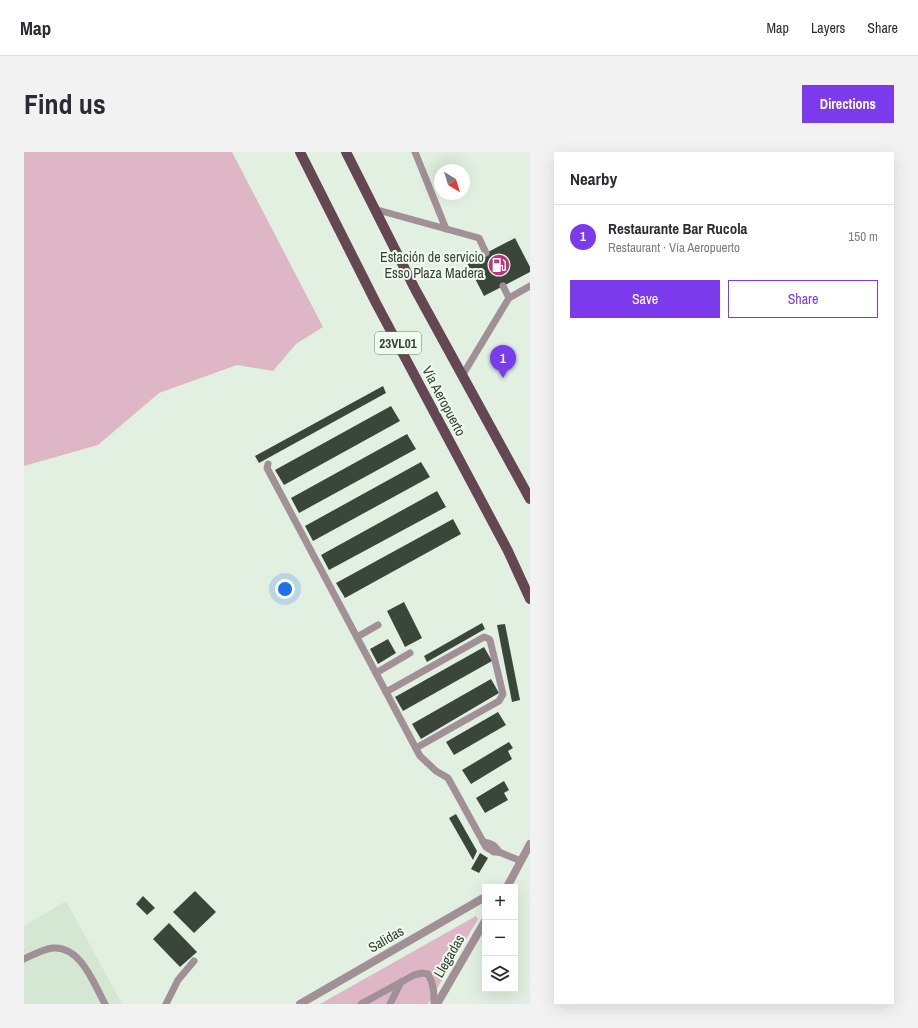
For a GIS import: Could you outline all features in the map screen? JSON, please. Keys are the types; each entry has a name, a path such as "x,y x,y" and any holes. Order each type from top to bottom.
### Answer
{"main road":[{"name":"Vía Aeropuerto","path":"300,152 376,303 508,551 530,599"},
{"name":"Vía Aeropuerto","path":"346,152 374,209 462,376 530,499"}],"street":[{"path":"507,884 530,844"},
{"name":"Salidas","path":"300,1004 482,899"},
{"name":"Llegadas","path":"435,1004 482,926"}],"lane":[{"path":"415,152 446,229"},
{"path":"374,209 478,238 486,253"},
{"path":"503,286 508,298"},
{"path":"462,376 508,298 530,286"},
{"path":"268,464 267,468 420,756 448,778 483,842 489,842 494,845 499,852 521,861"},
{"path":"357,637 378,625"},
{"path":"386,692 484,637 490,640 503,694 502,698 416,748"},
{"path":"376,673 410,653"},
{"path":"24,959 39,952 54,948 61,948 76,956 83,963 105,1004"},
{"path":"166,1004 178,980 194,961"},
{"path":"361,1004 401,982 422,973 428,974 433,986 435,1004"},
{"path":"390,1004 401,982"}],"shaded area":[{"path":"24,152 232,152 323,327 296,344 273,371 237,365 159,393 98,445 24,466"},
{"path":"66,901 122,1004 24,1004 24,926"},
{"path":"476,916 478,919 428,1004 320,1004"}],"building":[{"name":"Estación de servicio Esso Plaza Madera","path":"515,238 530,267 530,272 484,296 467,263"},
{"path":"383,386 386,393 259,463 255,456"},
{"path":"391,406 400,421 284,485 275,470"},
{"path":"407,434 416,449 299,513 291,498"},
{"path":"421,462 430,477 313,541 305,526"},
{"path":"437,491 446,507 329,570 321,555"},
{"path":"453,519 461,534 345,598 336,583"},
{"path":"404,602 422,638 405,647 387,611"},
{"path":"482,623 485,629 427,662 424,656"},
{"path":"505,624 520,700 512,702 497,625"},
{"path":"388,639 396,653 378,664 370,649"},
{"path":"484,647 492,661 403,711 395,697"},
{"path":"491,679 499,693 421,739 412,724"},
{"path":"498,712 506,725 454,755 446,742"},
{"path":"509,742 513,748 508,751 512,759 471,784 462,770"},
{"path":"504,781 509,790 504,793 508,800 485,813 476,798"},
{"path":"456,814 477,851 473,860 449,818"},
{"path":"480,853 488,858 479,873 471,869"},
{"path":"195,891 216,912 194,933 173,912"},
{"path":"143,896 155,908 147,915 136,904"},
{"path":"169,923 197,952 180,967 153,939"}],"place":[{"name":"Estación de servicio Esso Plaza Madera","path":"499,265"},
{"name":"Restaurante Bar Rucola","path":"503,378"}]}
